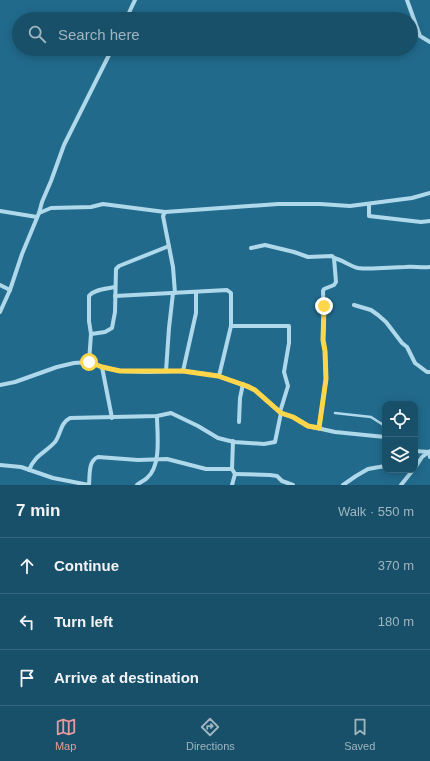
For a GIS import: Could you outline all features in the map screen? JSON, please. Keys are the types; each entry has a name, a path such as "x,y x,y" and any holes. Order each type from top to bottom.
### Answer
{"street":[{"path":"129,12 135,0"},
{"path":"407,0 411,12"},
{"path":"418,30 420,36 430,42"},
{"path":"0,312 10,290 22,254 64,145 108,56"},
{"path":"0,211 38,215 51,208 91,207 103,204 165,212 278,204 350,206 412,198 430,192"},
{"path":"369,204 369,216 421,222 430,221"},
{"path":"165,212 162,216 173,267 174,293 169,328 166,371"},
{"path":"251,248 265,245 308,257 332,256 358,268 418,268 430,266"},
{"path":"91,334 104,332 112,328 115,312 116,269 119,266 169,246"},
{"path":"319,428 326,379 323,340 323,291 324,289 334,285 336,282 334,258"},
{"path":"0,285 10,290"},
{"path":"89,362 91,334 89,321 89,296 91,293 99,290 115,287"},
{"path":"115,296 229,291 231,293 231,326 218,376"},
{"path":"183,371 196,314 196,292"},
{"path":"354,305 371,310 386,322 402,343 407,347 415,363 427,372 430,372"},
{"path":"29,470 35,459 56,441 65,420 70,418 157,416 171,413 198,426 218,438 264,444 275,442 288,386 284,372 289,343 289,326 231,326"},
{"path":"0,385 15,382 57,367 74,363 89,362 120,371 183,371 218,376 243,384 255,390 281,412 308,426 335,432 382,437"},
{"path":"102,367 112,418"},
{"path":"239,422 240,398 243,384"},
{"path":"137,485 148,478 154,469 157,460 157,416"},
{"path":"232,485 235,474 232,469 233,441"},
{"path":"418,450 430,451"},
{"path":"430,451 430,457"},
{"path":"418,463 430,451"},
{"path":"0,465 21,467 53,478 89,485 91,463 94,459 98,458 167,459 206,469 232,469"},
{"path":"343,485 368,469 382,467"},
{"path":"401,485 410,473"},
{"path":"235,474 277,476 282,481 293,485"}],"lane":[{"path":"335,414 370,417 382,424"}],"route":[{"path":"89,362 120,371 183,371 218,376 255,390 281,413 293,417 308,426 319,428 326,379 323,340 324,306"}]}
